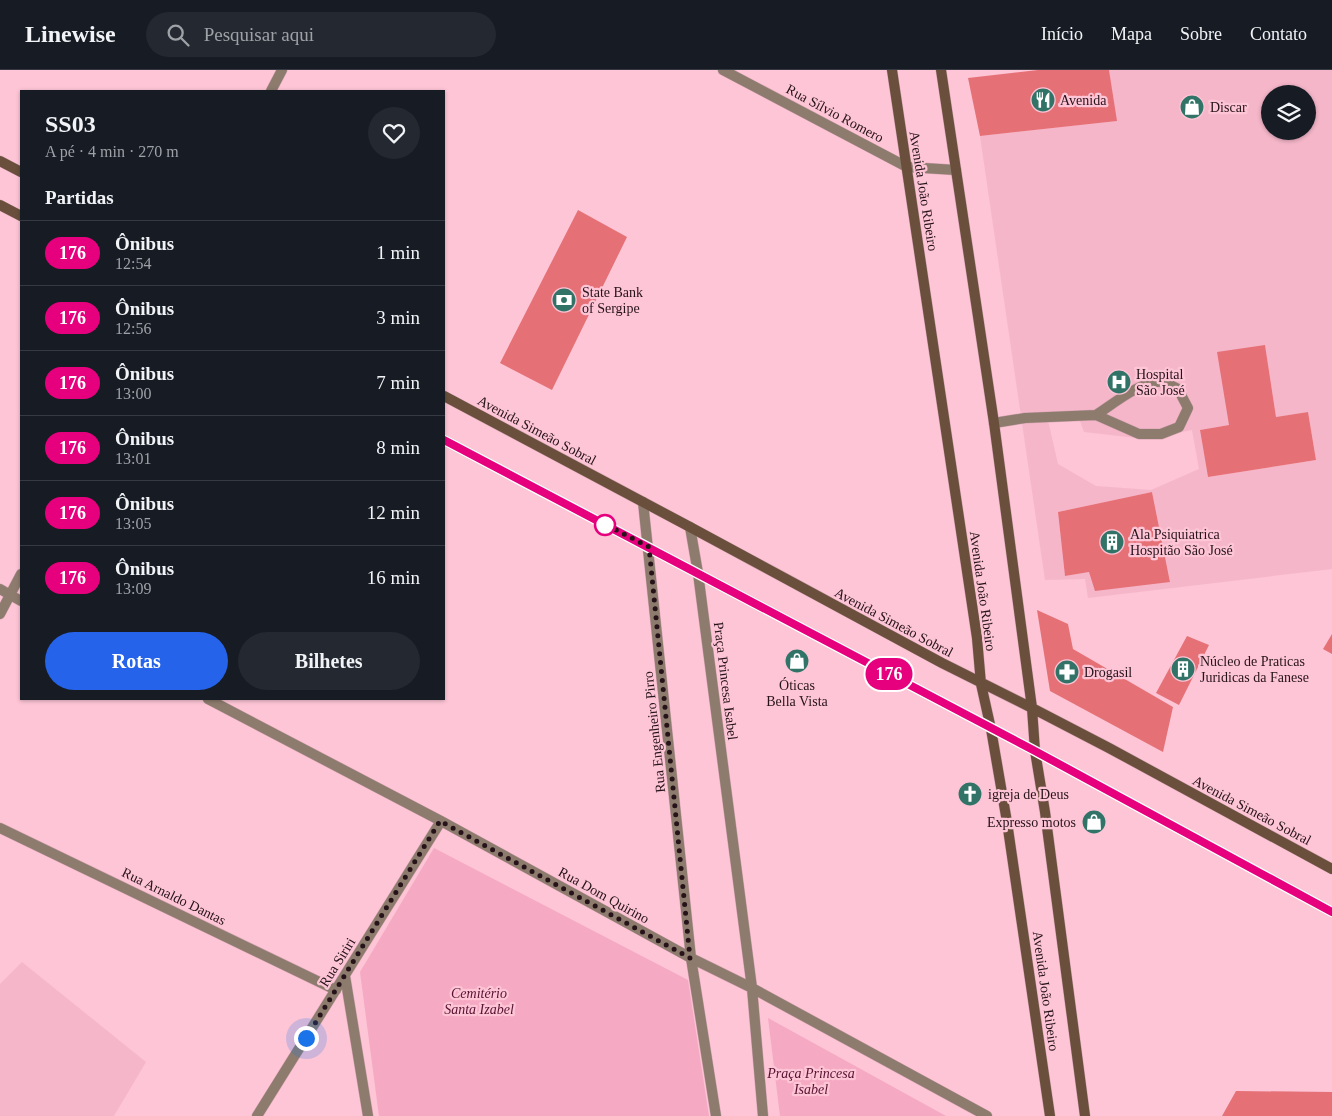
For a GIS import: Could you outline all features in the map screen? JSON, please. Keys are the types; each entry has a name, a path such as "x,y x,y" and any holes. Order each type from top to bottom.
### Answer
{"main road":[{"name":"Avenida João Ribeiro","path":"892,70 977,638 981,684 1007,822 1050,1116"},
{"name":"Avenida João Ribeiro","path":"941,70 994,423 1032,708 1035,751 1045,812 1085,1116"},
{"path":"0,161 20,171"},
{"path":"0,205 20,215"},
{"name":"Avenida Simeão Sobral","path":"445,397 942,664 1118,752 1332,868"},
{"path":"445,441 1035,751 1332,912"}],"street":[{"path":"272,90 282,70"},
{"name":"Rua Sílvio Romero","path":"723,70 907,167"},
{"path":"907,167 956,170"},
{"path":"994,423 1025,418 1096,415 1139,434 1161,434 1179,427 1188,408 1178,388 1163,382 1146,384 1096,415"},
{"name":"Rua Engenheiro Pirro","path":"643,502 690,958 716,1116"},
{"name":"Praça Princesa Isabel","path":"690,527 698,573 752,988"},
{"path":"0,614 20,576"},
{"path":"0,589 20,600"},
{"name":"Rua Dom Quirino","path":"210,700 440,821 690,958 752,988 987,1116"},
{"name":"Rua Siriri","path":"257,1116 440,821"},
{"name":"Rua Arnaldo Dantas","path":"0,828 336,990"},
{"path":"345,976 368,1116"},
{"path":"752,988 763,1116"}],"shaded area":[{"name":"Hospital São José","path":"1109,70 1332,70 1332,569 1088,598 1085,579 1045,580 980,136 1116,121","holes":["1265,345 1276,417 1308,412 1316,460 1208,477 1200,430 1229,425","1077,412 1084,432 1145,439 1192,430 1199,469 1151,490 1096,486 1058,464 1047,416","1152,492 1170,581 1089,572 1065,576 1058,512"]},
{"path":"22,962 146,1062 114,1116 0,1116 0,984"}],"green space":[{"name":"Cemitério Santa Izabel","path":"434,848 688,980 709,1116 379,1116 360,972"},
{"name":"Praça Princesa Isabel","path":"768,1018 946,1116 780,1116"}],"building":[{"name":"Avenida","path":"1038,70 1109,70 1117,121 980,136 968,78"},
{"name":"State Bank of Sergipe","path":"578,210 627,237 552,390 500,363"},
{"path":"1265,345 1276,417 1308,412 1316,460 1208,477 1200,430 1229,425 1217,352"},
{"name":"Ala Psiquiatrica Hospitão São José","path":"1152,492 1170,582 1095,591 1089,572 1065,576 1058,512"},
{"path":"1037,610 1068,624 1073,649 1173,707 1163,752 1050,691"},
{"path":"1332,634 1332,654 1323,649"},
{"name":"Núcleo de Praticas Juridicas da Fanese","path":"1187,636 1209,645 1179,705 1156,693"},
{"path":"1236,1091 1332,1092 1332,1116 1222,1116"}],"bus line":[{"name":"176","path":"445,441 1035,751 1332,912"}],"place":[{"name":"Avenida","path":"1043,100"},
{"name":"Discar","path":"1192,107"},
{"name":"State Bank of Sergipe","path":"564,300"},
{"name":"Hospital São José","path":"1119,382"},
{"name":"Ala Psiquiatrica Hospitão São José","path":"1112,542"},
{"name":"Óticas Bella Vista","path":"797,661"},
{"name":"Núcleo de Praticas Juridicas da Fanese","path":"1183,669"},
{"name":"Drogasil","path":"1067,672"},
{"name":"igreja de Deus","path":"970,794"},
{"name":"Expresso motos","path":"1094,822"}],"route":[{"path":"306,1038 440,821 690,958 649,547 601,522 605,525"}]}
